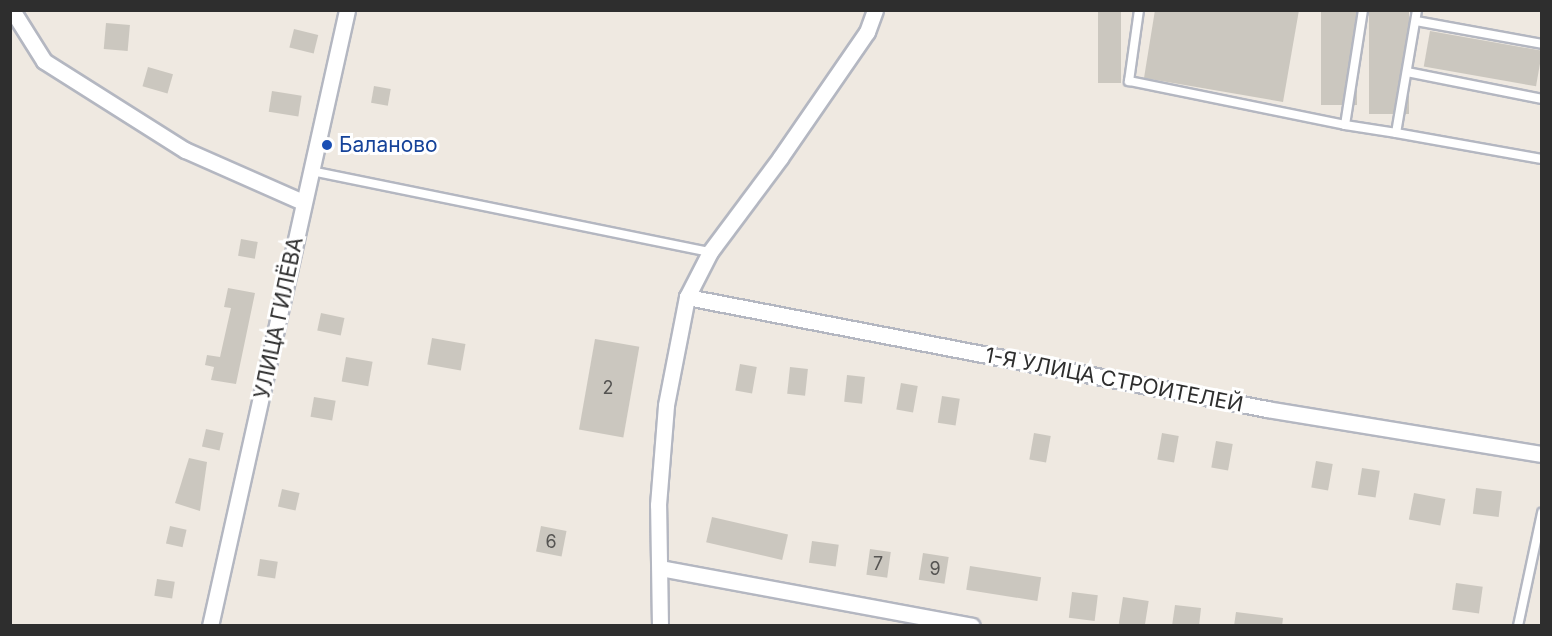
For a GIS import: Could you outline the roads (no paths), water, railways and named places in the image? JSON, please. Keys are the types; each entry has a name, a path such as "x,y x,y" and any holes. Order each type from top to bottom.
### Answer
{"street":[{"path":"12,10 44,61 185,150 303,202"},
{"name":"УЛИЦА ГИЛЁВА","path":"210,626 347,10"},
{"path":"660,626 658,505 666,405 687,297 710,252 800,129 867,32 875,10"},
{"name":"1-Я УЛИЦА СТРОИТЕЛЕЙ","path":"687,297 1267,409 1542,454"},
{"path":"660,568 972,626"}],"lane":[{"path":"1139,10 1129,81 1345,124 1542,159"},
{"path":"1345,124 1363,10"},
{"path":"1396,133 1418,10"},
{"path":"1416,21 1542,44"},
{"path":"1407,72 1542,99"},
{"path":"311,171 710,252"},
{"path":"1518,626 1542,513"}],"place":[{"name":"Баланово","path":"327,145"}]}
